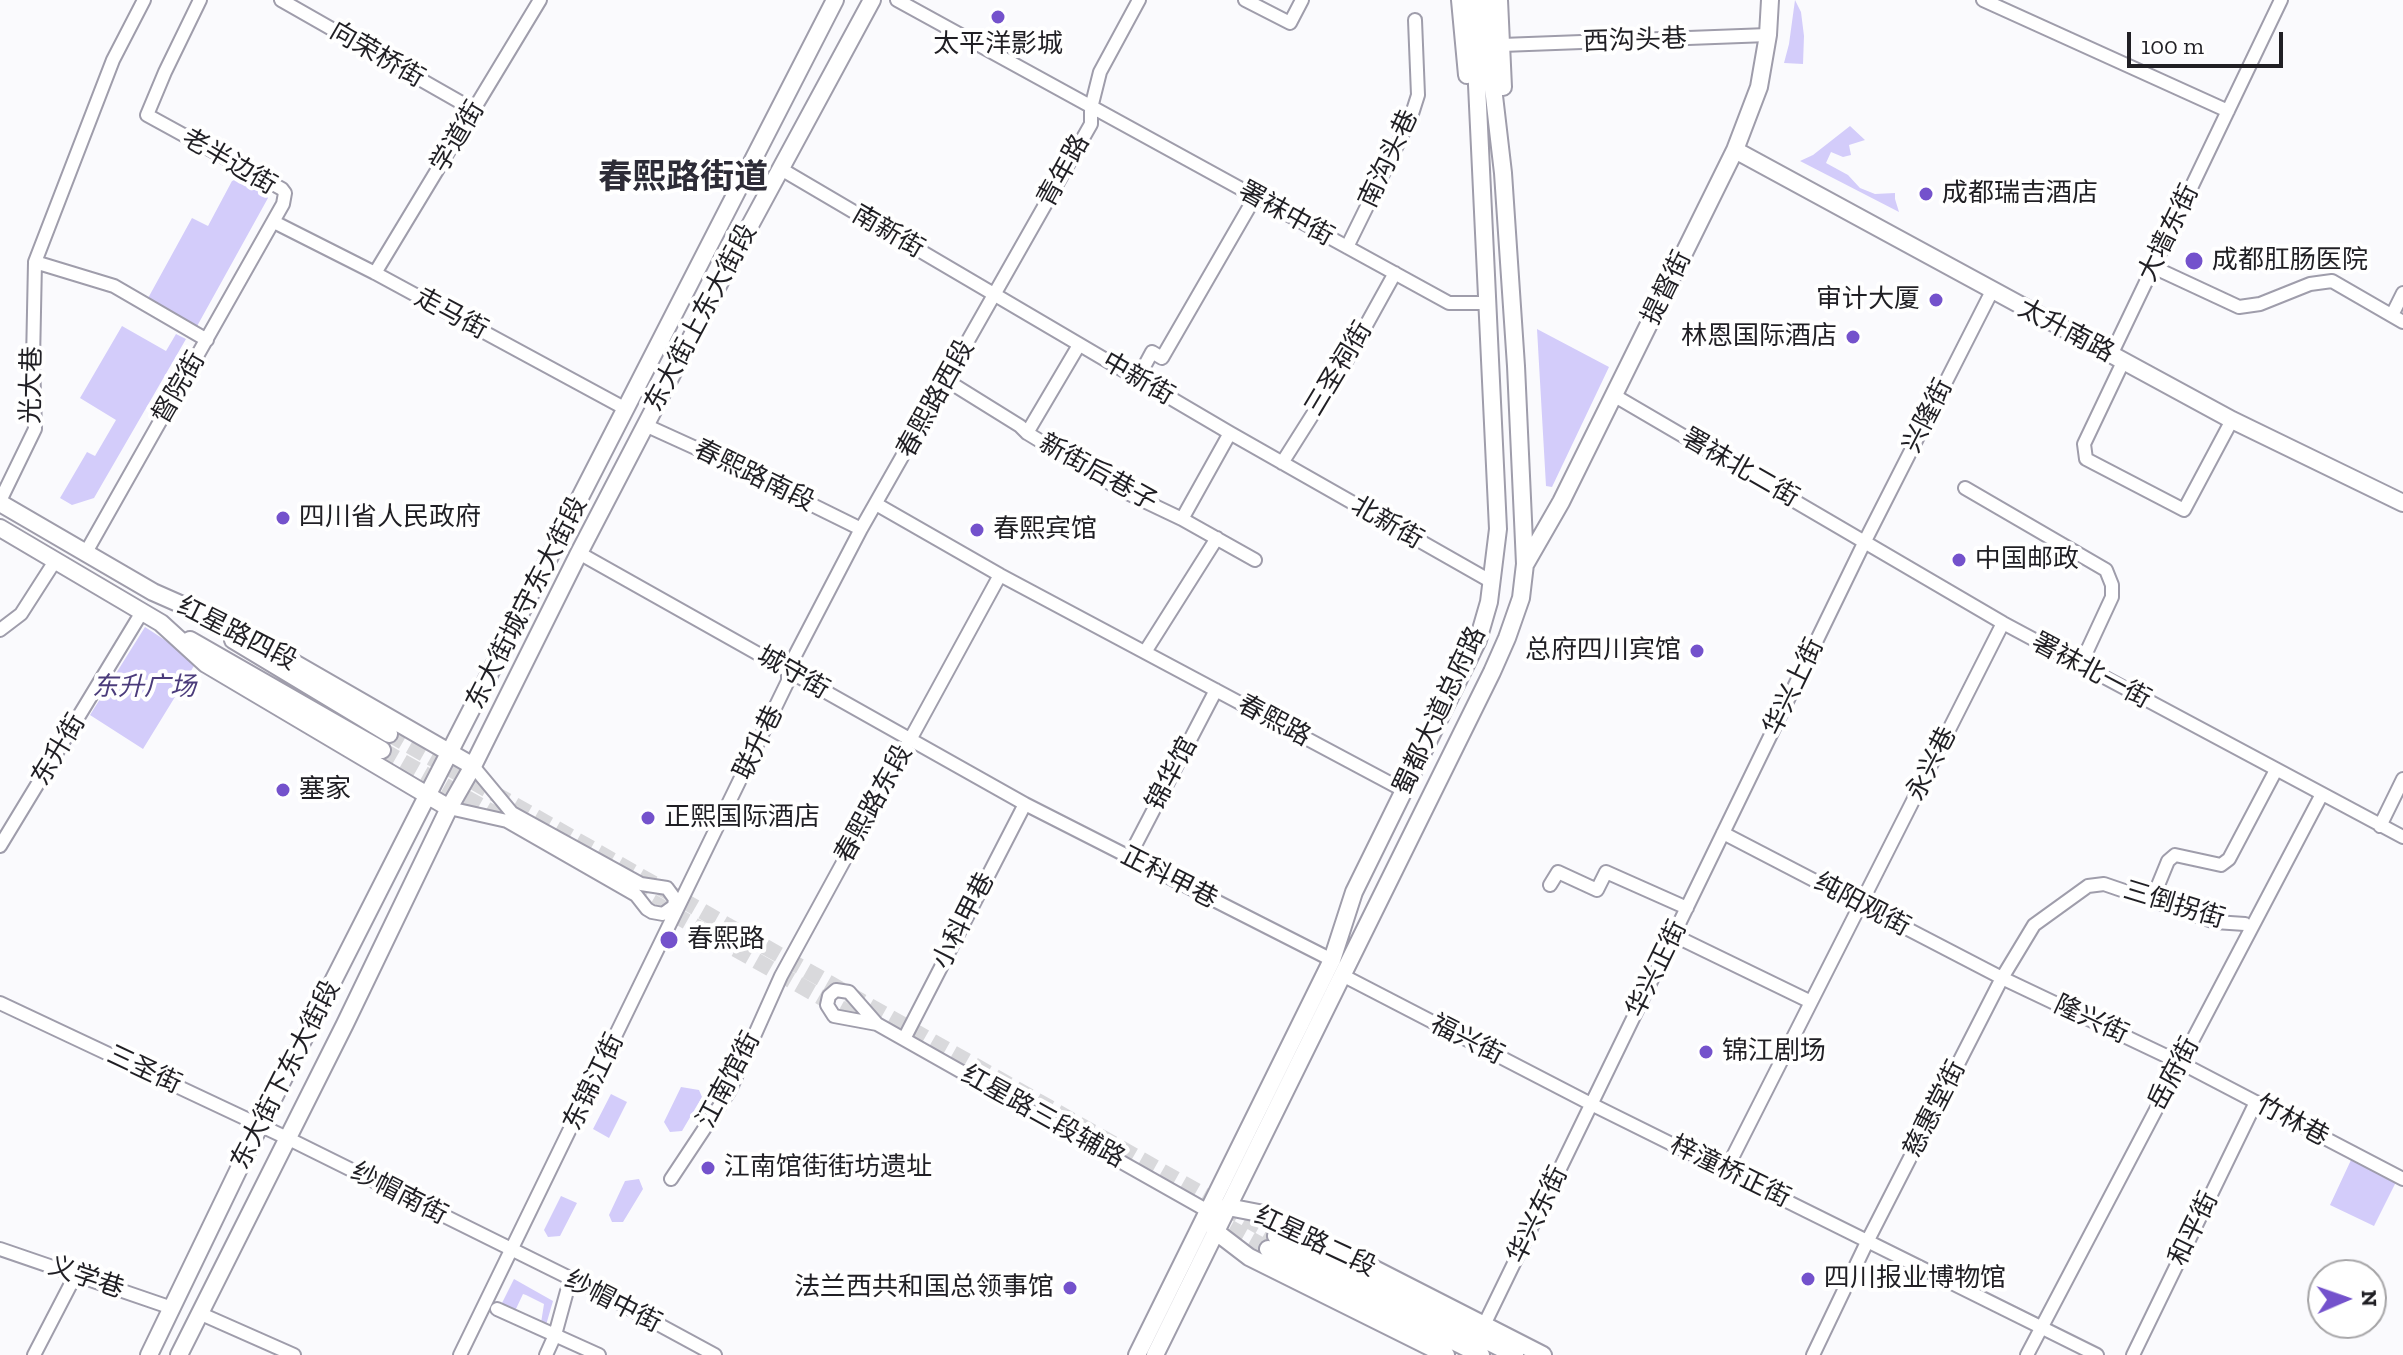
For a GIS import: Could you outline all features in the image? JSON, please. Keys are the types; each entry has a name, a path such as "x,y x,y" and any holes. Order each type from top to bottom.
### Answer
{"main road":[{"name":"东大街上东大街段","path":"626,409 835,0"},
{"name":"东大街上东大街段","path":"645,425 872,0"},
{"name":"蜀都大道总府路","path":"1460,0 1479,171"},
{"name":"蜀都大道总府路","path":"1137,1355 1332,960 1354,892 1478,640 1489,602 1498,529 1473,0"},
{"name":"蜀都大道总府路","path":"1160,1353 1215,1231 1507,638 1521,598 1525,564 1516,366 1503,173 1486,0"},
{"name":"蜀都大道总府路","path":"1499,0 1503,173"},
{"name":"提督街","path":"1525,564 1561,502 1615,396 1735,150 1759,87 1768,35 1770,0"},
{"name":"太升南路","path":"1735,150 2232,420 2403,503"},
{"name":"东大街城守东大街段","path":"427,796 626,409"},
{"name":"东大街城守东大街段","path":"449,808 645,425"},
{"name":"红星路四段","path":"0,502 153,592 230,626 473,766"},
{"name":"红星路四段","path":"0,528 161,623 206,664 449,808"},
{"path":"153,592 385,742 161,623"},
{"name":"东大街下东大街段","path":"149,1355 260,1125 427,796"},
{"name":"东大街下东大街段","path":"179,1355 449,808"},
{"name":"红星路二段","path":"1446,1355 1249,1257 1215,1231 1208,1211 1228,1207 1269,1215 1543,1355"},
{"path":"1481,1355 1272,1243 1515,1355"}],"street":[{"name":"光大巷","path":"0,502 35,429 35,262 113,60 144,0"},
{"name":"老半边街","path":"200,0 170,59 147,115 282,189 285,193 283,204 274,222"},
{"name":"向荣桥街","path":"281,0 474,110"},
{"name":"学道街","path":"375,273 540,0"},
{"name":"署袜中街","path":"897,0 1449,303 1486,303"},
{"name":"青年路","path":"995,295 1091,124 1091,108 1100,72 1139,0"},
{"path":"1245,0 1290,23 1302,0"},
{"path":"1983,0 2228,111"},
{"name":"大墙东街","path":"2232,420 2184,510 2086,459 2084,444 2153,267 2281,0"},
{"name":"南沟头巷","path":"1347,247 1411,117 1418,95 1415,20"},
{"name":"西沟头巷","path":"1502,45 1768,35"},
{"name":"南新街","path":"781,169 995,295"},
{"path":"1138,378 1152,352 1162,358 1255,197"},
{"name":"走马街","path":"274,222 626,409"},
{"name":"督院街","path":"85,554 274,222"},
{"path":"35,262 114,286 207,340"},
{"path":"2153,267 2239,307 2260,304 2310,284 2332,281 2398,318 2403,293"},
{"name":"三圣祠街","path":"1282,463 1344,365 1395,273"},
{"name":"兴隆街","path":"1865,541 1992,291"},
{"name":"中新街","path":"995,295 1282,463"},
{"name":"春熙路西段","path":"876,504 995,295"},
{"path":"1027,433 1079,345"},
{"name":"新街后巷子","path":"946,380 1121,490 1182,519 1255,560"},
{"name":"署袜北二街","path":"1615,396 1865,541"},
{"name":"春熙路南段","path":"645,425 861,529"},
{"path":"1182,519 1230,433"},
{"name":"北新街","path":"1282,463 1492,582"},
{"path":"1965,488 2106,570 2112,585 2112,597 2080,666"},
{"path":"861,529 876,504"},
{"name":"春熙路","path":"876,504 1000,575 1403,790"},
{"name":"联升巷","path":"677,914 788,681 788,669 861,529"},
{"path":"1145,652 1217,538"},
{"name":"署袜北一街","path":"1865,541 2080,666 2403,837"},
{"name":"华兴上街","path":"1723,833 1865,541"},
{"name":"城守街","path":"579,553 1007,794"},
{"path":"2,626 21,614 55,561"},
{"name":"春熙路东段","path":"781,976 1000,575"},
{"name":"东升街","path":"0,846 142,612"},
{"name":"永兴巷","path":"1726,1170 2003,623"},
{"name":"锦华馆","path":"1129,857 1216,690"},
{"path":"449,808 507,821 636,895 652,912 663,914 674,906 675,899 667,888 641,884 512,813 473,766"},
{"path":"2152,900 2168,861 2175,855 2221,865 2229,859 2276,770"},
{"path":"2380,826 2403,779"},
{"name":"正科甲巷","path":"1007,794 1332,960"},
{"name":"岳府街","path":"2027,1355 2322,794"},
{"name":"小科甲巷","path":"904,1039 1025,804"},
{"name":"纯阳观街","path":"1723,833 2002,978"},
{"name":"华兴正街","path":"1591,1104 1723,833"},
{"path":"1550,885 1558,872 1597,890 1606,872 1687,908"},
{"name":"三倒拐街","path":"2002,978 2034,925 2088,886 2104,884 2215,922 2245,924"},
{"name":"东锦江街","path":"460,1355 677,914"},
{"path":"1673,935 1811,1002"},
{"name":"福兴街","path":"1342,975 1591,1104"},
{"name":"江南馆街","path":"671,1179 730,1090 781,976"},
{"name":"隆兴街","path":"2002,978 2181,1063"},
{"name":"慈惠堂街","path":"1813,1355 2002,978"},
{"name":"三圣街","path":"0,1003 287,1138"},
{"name":"红星路三段辅路","path":"877,1024 1208,1211"},
{"name":"竹林巷","path":"2181,1063 2403,1179"},
{"name":"和平街","path":"2133,1355 2256,1102"},
{"name":"梓潼桥正街","path":"1591,1104 2097,1355"},
{"name":"华兴东街","path":"1484,1325 1591,1104"},
{"name":"纱帽南街","path":"287,1138 511,1249"},
{"name":"义学巷","path":"0,1249 172,1308"},
{"name":"纱帽中街","path":"511,1249 715,1355"},
{"path":"34,1355 76,1274"},
{"path":"546,1355 567,1291"},
{"path":"497,1309 599,1355"},
{"path":"199,1313 294,1355"}],"green space":[{"path":"1795,0 1801,12 1804,36 1803,64 1784,63"},
{"path":"1850,126 1865,140 1849,145 1851,155 1843,157 1831,152 1826,163 1848,175 1860,188 1875,194 1895,193 1899,212 1800,161 1813,155"},
{"path":"244,176 265,188 268,198 196,328 147,300 192,218 208,226 232,181"},
{"path":"122,326 166,351 176,334 186,339 94,498 72,505 60,498 87,452 95,456 116,420 80,398"},
{"path":"1537,329 1609,367 1552,487 1546,486"},
{"name":"东升广场","path":"145,627 197,661 143,749 90,715"},
{"path":"681,1087 699,1090 702,1097 682,1131 670,1132 664,1122"},
{"path":"611,1094 627,1102 609,1138 593,1129"},
{"path":"2351,1160 2396,1182 2374,1226 2330,1205"},
{"path":"639,1179 643,1189 623,1222 612,1222 609,1215 625,1181"},
{"path":"561,1196 577,1203 560,1236 548,1237 544,1230"},
{"path":"514,1279 553,1301 546,1325 541,1323 544,1304 526,1295 523,1294 515,1311 501,1305"}],"tunnel":[{"path":"389,734 1276,1236"},
{"path":"382,750 509,822"},
{"path":"631,890 865,1022"},
{"path":"1209,1216 1268,1249"}],"place":[{"name":"太平洋影城","path":"998,17"},
{"name":"成都瑞吉酒店","path":"1926,194"},
{"name":"成都肛肠医院","path":"2194,261"},
{"name":"审计大厦","path":"1936,300"},
{"name":"林恩国际酒店","path":"1853,337"},
{"name":"四川省人民政府","path":"283,518"},
{"name":"春熙宾馆","path":"977,530"},
{"name":"中国邮政","path":"1959,560"},
{"name":"总府四川宾馆","path":"1697,651"},
{"name":"塞家","path":"283,790"},
{"name":"正熙国际酒店","path":"648,818"},
{"name":"春熙路","path":"669,940"},
{"name":"锦江剧场","path":"1706,1052"},
{"name":"江南馆街街坊遗址","path":"708,1168"},
{"name":"四川报业博物馆","path":"1808,1279"},
{"name":"法兰西共和国总领事馆","path":"1070,1288"}],"district":[{"name":"春熙路街道","path":"683,178"}]}
